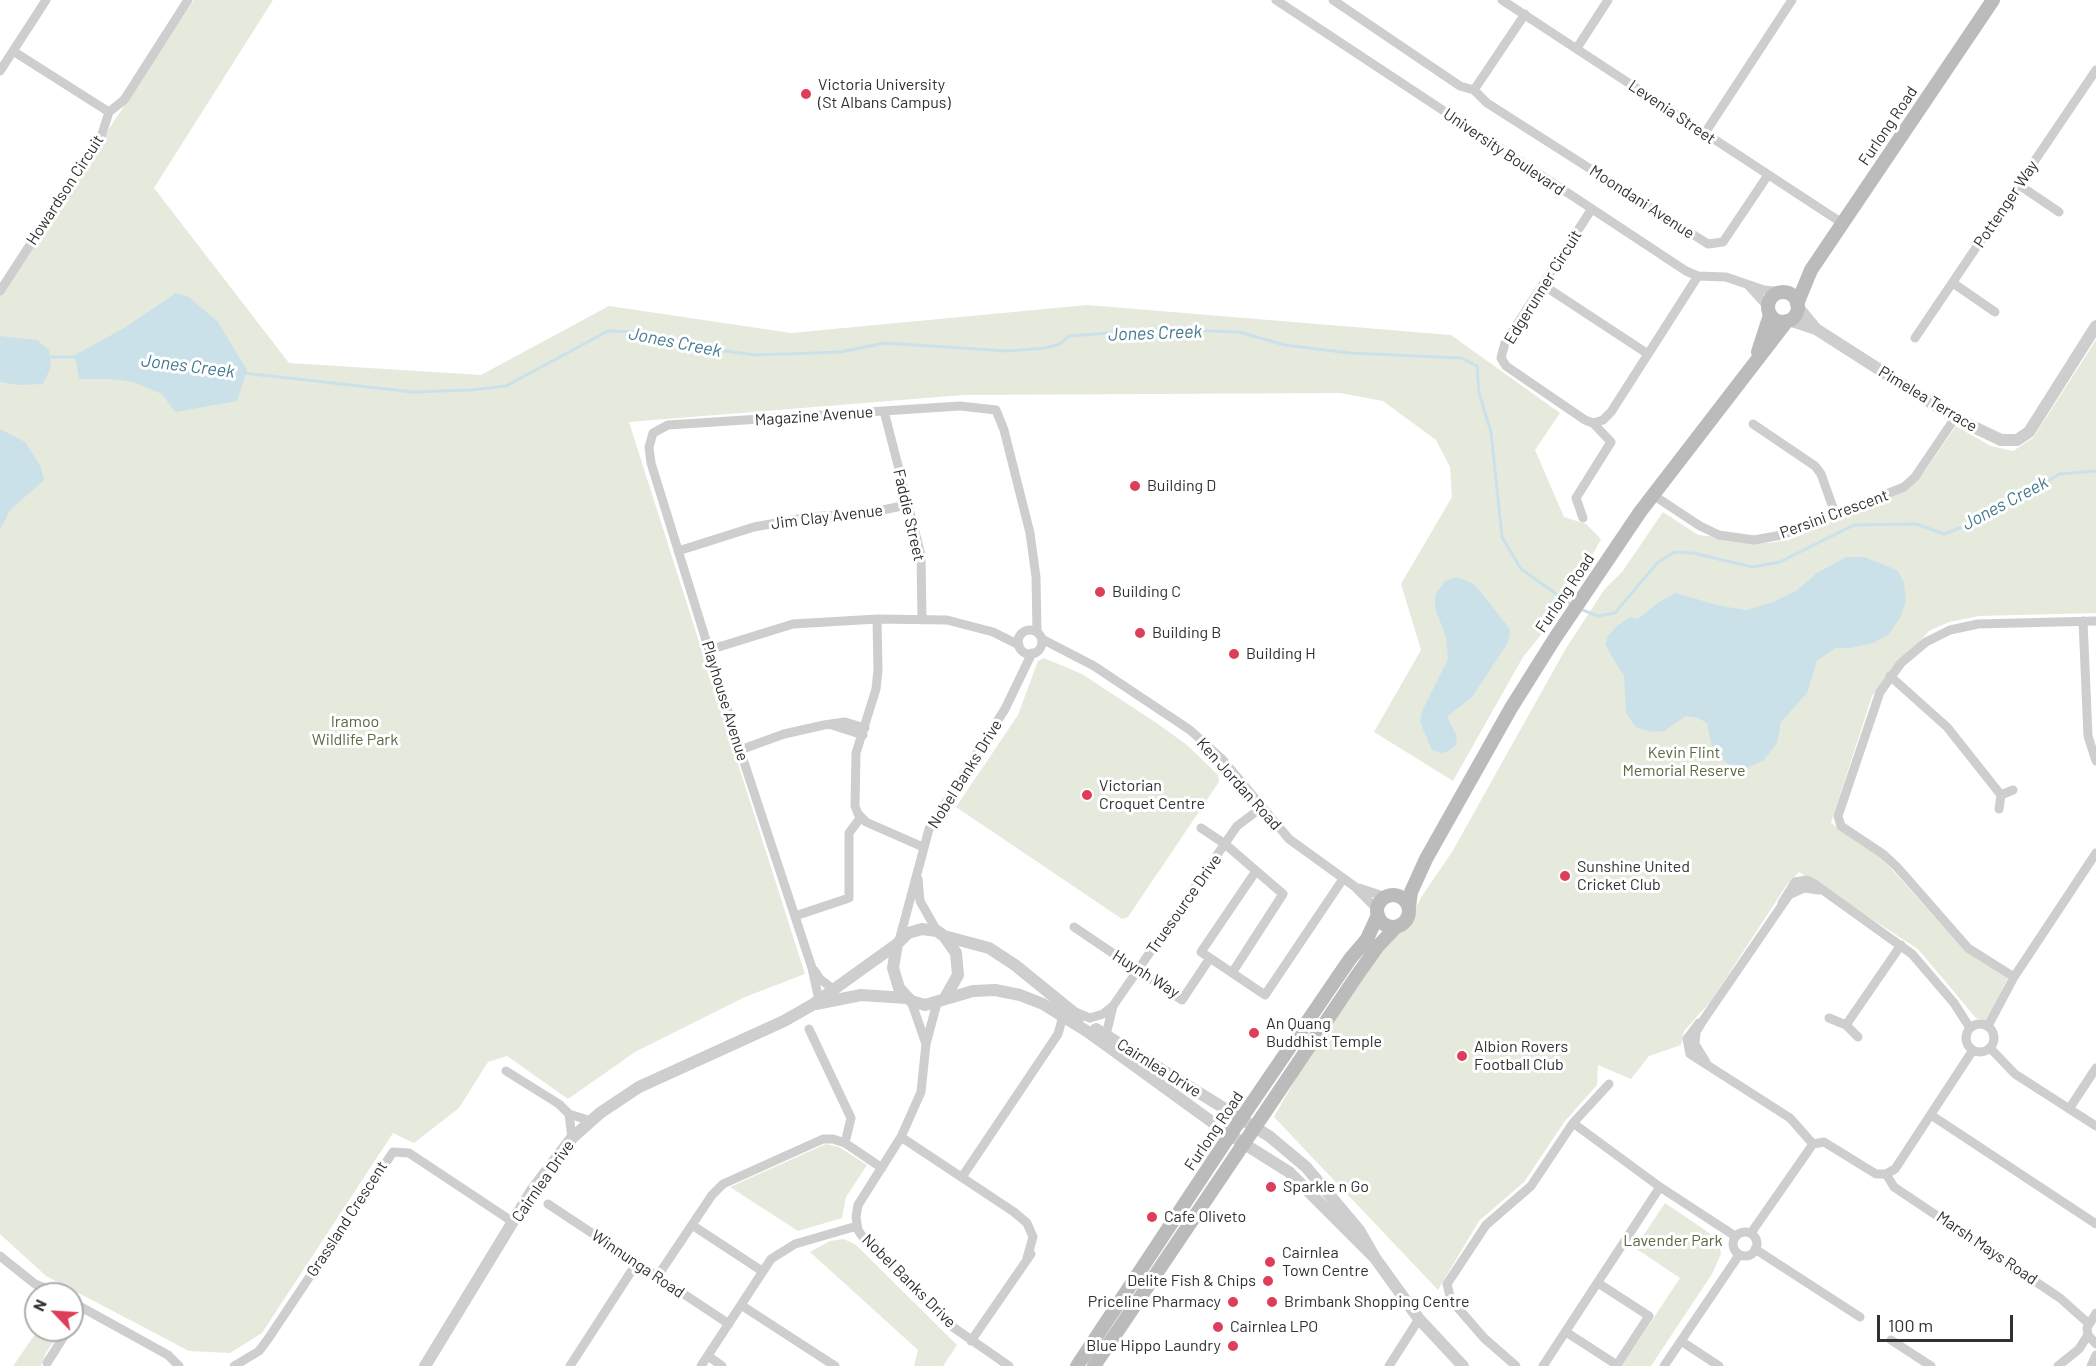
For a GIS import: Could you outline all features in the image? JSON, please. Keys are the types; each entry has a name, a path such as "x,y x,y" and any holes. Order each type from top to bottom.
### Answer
{"main road":[{"name":"Furlong Road","path":"1797,305 1812,270 1993,0"},
{"name":"Furlong Road","path":"1783,292 1812,270"},
{"path":"1783,292 1791,295 1797,305 1795,314 1788,321 1777,321 1769,311 1773,295 1783,292"},
{"name":"Furlong Road","path":"1755,360 1769,311"},
{"name":"Furlong Road","path":"1409,907 1411,892 1426,859 1511,708 1555,638 1653,495 1755,360 1788,321"},
{"name":"Furlong Road","path":"1389,896 1426,859"},
{"path":"1389,896 1401,896 1409,907 1405,922 1396,927 1386,926 1377,912 1389,896"},
{"name":"Furlong Road","path":"1077,1366 1230,1135 1344,968 1367,939 1377,912"},
{"name":"Furlong Road","path":"1094,1366 1246,1144 1358,974 1378,946 1396,927"},
{"path":"1115,1310 1127,1304 1136,1306"}],"street":[{"path":"0,71 46,0"},
{"name":"Howardson Circuit","path":"0,291 102,134 109,112 124,100 188,0"},
{"name":"University Boulevard","path":"1276,0 1660,255 1698,276 1741,280 1764,290 1783,292"},
{"name":"Moondani Avenue","path":"1333,0 1461,86 1476,88 1487,103 1708,244 1723,242 1768,175"},
{"name":"Levenia Street","path":"1502,0 1842,224"},
{"path":"1577,48 1608,0"},
{"path":"1705,133 1792,0"},
{"path":"1476,88 1525,14"},
{"path":"13,51 109,112"},
{"name":"Pottenger Way","path":"1915,338 2096,70"},
{"path":"2019,185 2059,212"},
{"name":"Edgerunner Circuit","path":"1592,210 1505,344 1501,358 1506,366 1585,420 1593,423"},
{"path":"1584,518 1576,498 1611,442 1593,423 1604,420 1611,412 1698,276"},
{"path":"1741,280 1755,290 1769,311"},
{"path":"1953,283 1995,312"},
{"path":"1543,285 1648,354"},
{"name":"Pimelea Terrace","path":"1797,305 1816,329"},
{"name":"Pimelea Terrace","path":"1788,321 1816,329 1955,418 2001,440 2017,440 2029,432 2096,326"},
{"name":"Magazine Avenue","path":"653,433 668,425 977,406 996,410 1004,430 1030,532 1036,578 1032,634"},
{"name":"Faddie Street","path":"884,411 921,555 922,620"},
{"name":"Persini Crescent","path":"1653,495 1708,530 1754,540 1782,535 1836,516 1904,487 1915,477 1955,418"},
{"path":"1753,424 1815,466 1821,474 1836,516"},
{"name":"Playhouse Avenue","path":"653,433 649,447 651,463 740,750 812,968 815,1002"},
{"name":"Jim Clay Avenue","path":"678,551 754,527 809,517 868,513 907,505"},
{"path":"877,619 878,670 864,732 856,753 855,806 861,817 923,847"},
{"name":"Ken Jordan Road","path":"709,650 793,624 877,619 947,620 993,632 1032,634 1094,666 1190,730 1222,759 1289,839 1354,886 1377,912"},
{"path":"2083,621 2096,761"},
{"path":"2014,976 1968,948 1883,854 1841,826 1838,816 1880,692 1890,676 1926,642 1950,630 1978,624 2096,621"},
{"name":"Ken Jordan Road","path":"993,632 1028,650 1060,650"},
{"path":"1028,650 1032,634"},
{"path":"1028,650 1032,634"},
{"name":"Nobel Banks Drive","path":"898,943 918,874 923,847 938,812 996,723 1020,676 1028,650"},
{"path":"1890,676 1947,727 2001,795 1999,809"},
{"path":"740,750 784,734 832,725 864,732"},
{"path":"2001,795 2013,790"},
{"name":"Truesource Drive","path":"1113,1006 1237,826 1261,808"},
{"path":"795,916 849,898 849,833 861,817"},
{"path":"1201,828 1225,844 1283,894 1232,972"},
{"path":"1988,1026 2014,976 2096,854"},
{"path":"1256,871 1201,952 1265,995 1343,879"},
{"name":"Nobel Banks Drive","path":"918,874 920,901 940,934"},
{"name":"Ken Jordan Road","path":"1354,886 1389,896"},
{"path":"1813,1144 1790,1118 1706,1062 1690,1054 1686,1044 1689,1033 1704,1019 1782,903 1797,889 1811,888 1822,891 1901,945 1912,954 1954,1004 1970,1028"},
{"name":"Huynh Way","path":"1074,927 1182,1000 1210,958"},
{"path":"914,930 940,934 956,953 958,975 941,1000 925,1005 909,1000 895,978 893,968 898,943 914,930"},
{"name":"Cairnlea Drive","path":"940,934 989,948 1015,964 1068,1016 1230,1135 1289,1172 1375,1258"},
{"name":"Cairnlea Drive","path":"425,1366 531,1192 572,1138 591,1121 639,1087 815,1002 898,943"},
{"path":"1846,1025 1901,945"},
{"name":"Playhouse Avenue","path":"812,968 820,980 833,989"},
{"name":"Cairnlea Drive","path":"941,1000 973,991 995,990 1020,995 1106,1035 1256,1128 1306,1167 1359,1230 1375,1258 1419,1319 1463,1366"},
{"name":"Cairnlea Drive","path":"815,1002 861,995 909,1000"},
{"name":"Nobel Banks Drive","path":"909,1000 926,1044"},
{"name":"Nobel Banks Drive","path":"941,1000 926,1044 921,1092 901,1137 858,1205 855,1216 864,1239 950,1325 1009,1366"},
{"path":"962,1177 1068,1016 1090,1018 1103,1014 1113,1006"},
{"path":"1106,1035 1113,1006"},
{"path":"1829,1018 1846,1025 1858,1037"},
{"path":"1978,1023 1988,1026 1994,1038 1990,1048 1981,1052 1972,1050 1966,1042 1970,1028 1978,1023"},
{"path":"809,1029 851,1118 845,1143"},
{"path":"1990,1048 2015,1074 2096,1126"},
{"path":"1751,1233 1813,1144 1824,1142 1876,1174 1886,1174 1895,1168 1972,1050"},
{"path":"2069,1109 2096,1068"},
{"path":"506,1071 559,1104 569,1114 591,1121"},
{"path":"1516,1366 1484,1338 1447,1293 1450,1279 1486,1225 1531,1186 1573,1123 1609,1084"},
{"path":"569,1114 572,1138"},
{"path":"1931,1115 2096,1224"},
{"path":"1573,1123 1660,1187 1735,1236"},
{"path":"901,1137 1014,1212 1026,1224 1033,1237 1027,1258 971,1341"},
{"path":"657,1277 712,1194 723,1184 823,1139 845,1143 882,1168"},
{"name":"Grassland Crescent","path":"234,1366 259,1351 268,1339 393,1152 409,1153 513,1222"},
{"name":"Marsh Mays Road","path":"1886,1174 1894,1187 2060,1298 2088,1323"},
{"path":"1543,1366 1660,1187"},
{"name":"Winnunga Road","path":"548,1204 729,1324"},
{"path":"692,1225 762,1271"},
{"path":"701,1366 771,1259 795,1244 857,1226"},
{"path":"1743,1231 1751,1233 1756,1240 1755,1249 1750,1255 1739,1255 1732,1246 1735,1236 1743,1231"},
{"path":"1755,1249 1860,1317"},
{"path":"1664,1366 1739,1255"},
{"path":"0,1256 32,1282"},
{"path":"570,1366 636,1264"},
{"path":"1566,1332 1617,1365 1643,1326 1649,1316 1598,1283"},
{"path":"741,1305 835,1366"},
{"path":"84,1311 168,1355 179,1366"},
{"path":"2058,1366 2079,1349 2088,1335 2088,1323 2096,1313"},
{"path":"1389,1366 1419,1319"},
{"path":"2088,1335 2096,1344"},
{"path":"1891,1340 1931,1366"},
{"path":"1681,1341 1719,1366"},
{"path":"47,1363 60,1342"},
{"path":"2091,1366 2096,1355"},
{"path":"708,1356 722,1366"}],"green space":[{"name":"Iramoo Wildlife Park","path":"194,0 273,0 154,188 289,363 481,375 609,306 791,333 1087,305 1451,335 1560,413 1535,450 1564,517 1586,524 1601,539 1582,575 1544,631 1523,657 1453,781 1374,732 1421,650 1401,584 1452,497 1450,467 1436,440 1383,401 1340,393 963,395 629,422 805,974 745,997 635,1052 568,1099 507,1056 488,1062 459,1108 414,1143 393,1133 262,1333 230,1353 189,1351 84,1296 84,1282 57,1282 46,1276 0,1234 0,294"},
{"name":"Kevin Flint Memorial Reserve","path":"2096,340 2096,613 1979,616 1949,622 1929,631 1872,696 1831,823 1879,855 1964,950 2008,977 1987,1021 1976,1018 1918,949 1799,872 1786,886 1711,1001 1684,1031 1681,1045 1649,1056 1631,1079 1598,1065 1597,1085 1565,1121 1524,1182 1479,1221 1438,1290 1274,1117 1319,1038 1391,935 1406,926 1422,896 1452,852 1565,650 1604,590 1622,572 1663,512 1698,535 1768,543 1789,540 1906,490 1925,471 1956,426 1991,446 2013,451 2033,438"},
{"name":"Victorian Croquet Centre","path":"1044,658 1082,674 1158,724 1187,745 1218,775 1219,782 1128,917 1122,919 956,807 1018,715 1038,661"},
{"path":"826,1144 839,1147 867,1165 846,1197 842,1218 798,1231 730,1187"},
{"name":"Lavender Park","path":"1665,1203 1708,1232 1719,1243 1721,1254 1712,1274 1651,1366 1622,1366 1680,1278 1635,1248"},
{"path":"844,1239 856,1245 957,1345 943,1366 914,1366 918,1350 810,1252 830,1241"},
{"path":"30,1342 53,1342 41,1366 13,1366"}],"water":[{"path":"176,293 189,297 218,322 247,370 237,401 175,412 162,394 133,382 79,379 75,355 124,328"},
{"path":"0,336 37,340 49,350 51,367 43,384 17,385 0,382"},
{"path":"0,429 25,442 41,467 44,480 10,510 0,530"},
{"path":"1846,557 1864,557 1897,570 1904,582 1906,601 1900,618 1888,635 1873,643 1850,648 1835,648 1817,661 1807,693 1781,722 1777,743 1764,760 1747,768 1729,765 1712,747 1707,723 1698,718 1686,716 1664,731 1652,732 1636,727 1626,713 1624,676 1605,645 1608,636 1617,626 1630,617 1638,619 1659,602 1675,593 1721,606 1746,610 1773,602 1796,591 1817,573"},
{"path":"1457,577 1472,583 1480,591 1509,628 1510,635 1507,644 1472,697 1447,717 1456,734 1457,744 1449,751 1441,753 1432,750 1420,722 1422,711 1448,659 1446,637 1435,608 1435,595 1445,581"}],"waterway":[{"name":"Jones Creek","path":"244,373 413,392 506,386 608,331 640,332 702,348 756,355 840,352 885,343 1007,351 1046,348 1060,344 1069,336 1159,329 1239,332 1285,345 1350,353 1461,358 1477,366 1479,393 1491,432 1502,537 1521,569 1572,605"},
{"name":"Jones Creek","path":"47,357 79,357"},
{"name":"Jones Creek","path":"1580,609 1598,616 1615,613 1658,562 1675,552 1693,553 1752,567 1780,562 1854,525 1916,524 1944,534 1970,524 1996,507 2031,492 2059,474 2096,471"}],"place":[{"name":"Victoria University (St Albans Campus)","path":"806,94"},
{"name":"Building D","path":"1135,486"},
{"name":"Building C","path":"1100,592"},
{"name":"Building B","path":"1140,633"},
{"name":"Building H","path":"1234,654"},
{"name":"Victorian Croquet Centre","path":"1087,795"},
{"name":"Sunshine United Cricket Club","path":"1565,876"},
{"name":"An Quang Buddhist Temple","path":"1254,1033"},
{"name":"Albion Rovers Football Club","path":"1462,1056"},
{"name":"Sparkle n Go","path":"1271,1187"},
{"name":"Cafe Oliveto","path":"1152,1217"},
{"name":"Cairnlea Town Centre","path":"1270,1262"},
{"name":"Delite Fish & Chips","path":"1268,1281"},
{"name":"Priceline Pharmacy","path":"1233,1302"},
{"name":"Brimbank Shopping Centre","path":"1272,1302"},
{"name":"Cairnlea LPO","path":"1218,1327"},
{"name":"Blue Hippo Laundry","path":"1233,1346"}]}
